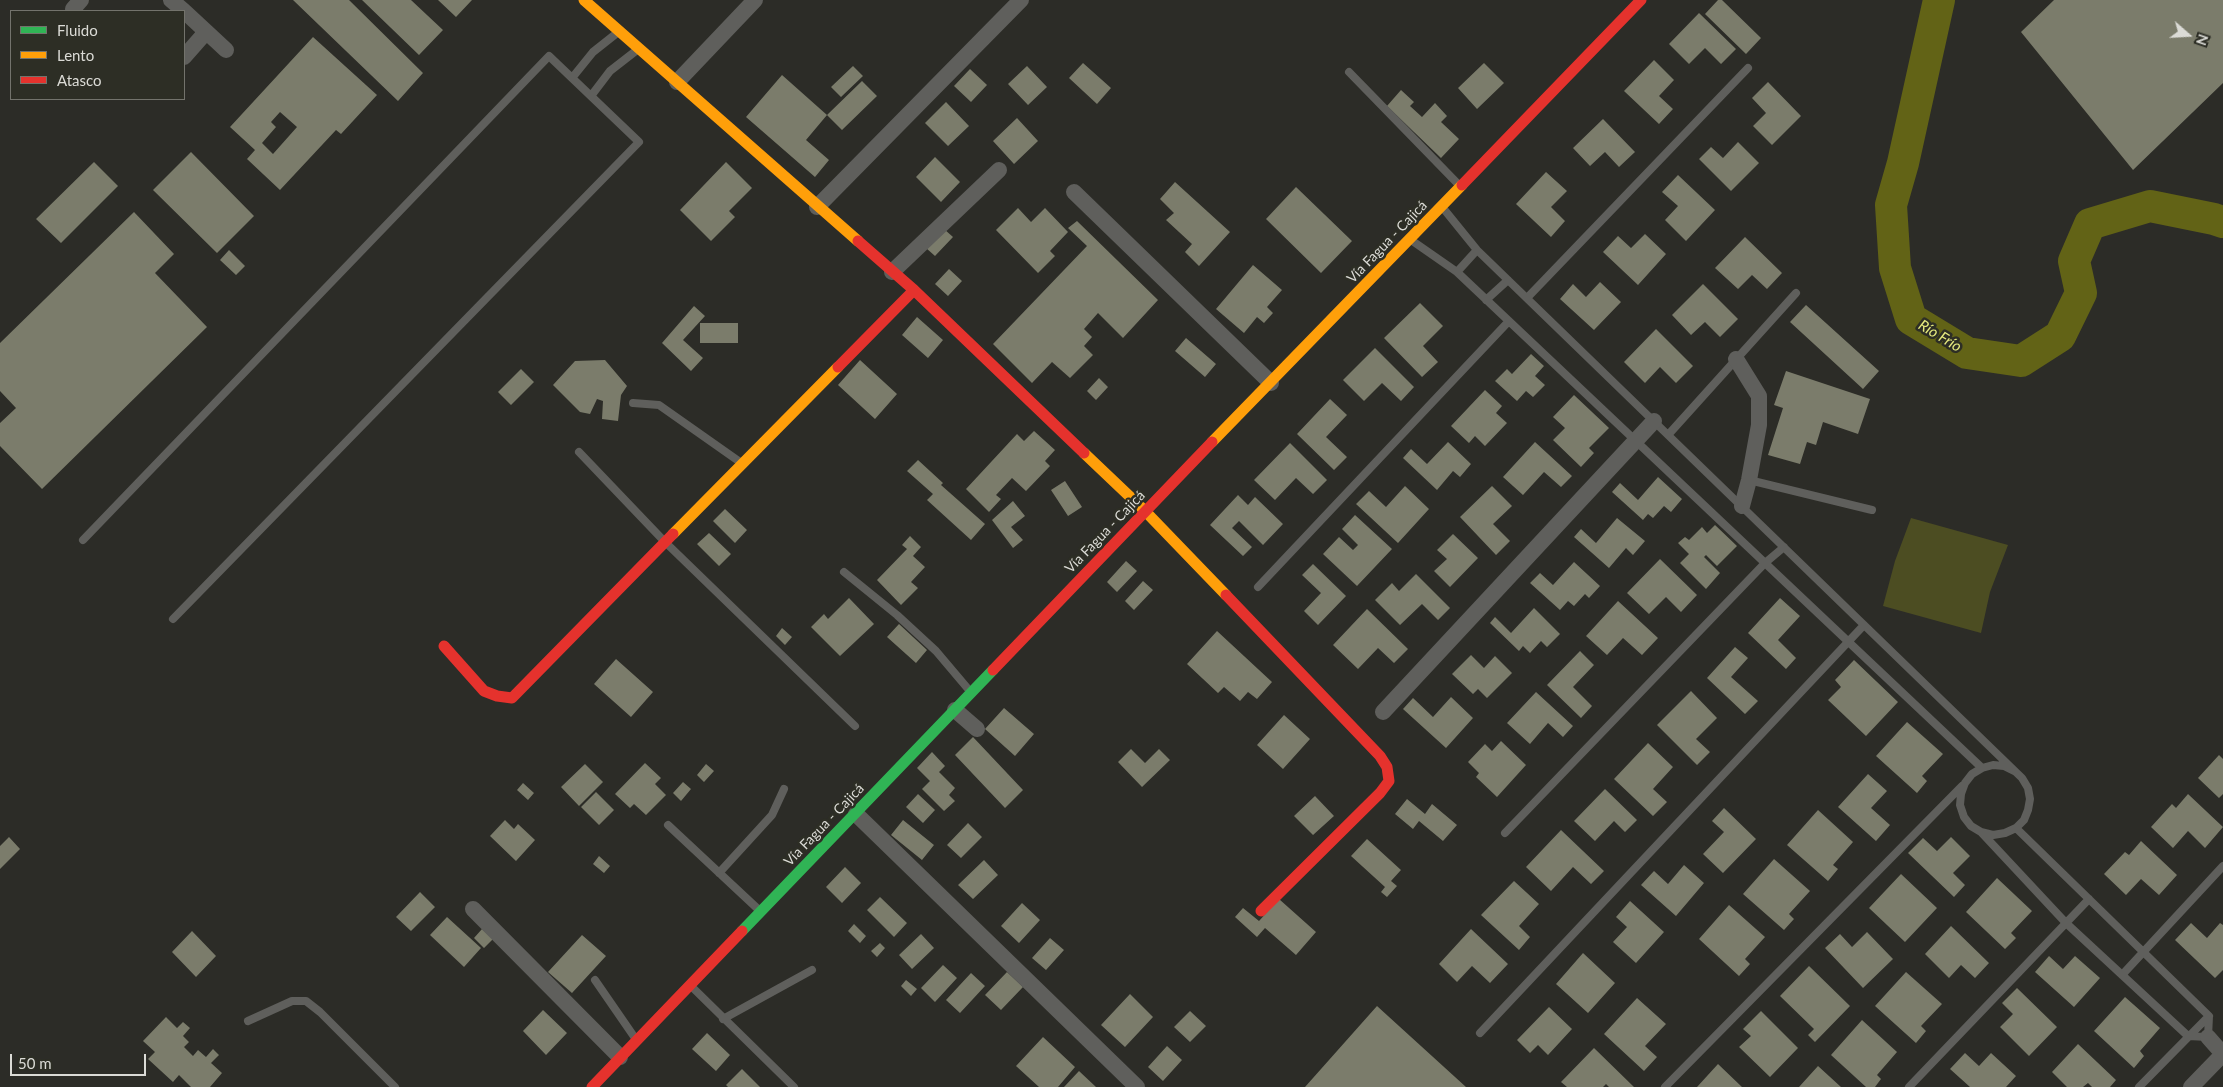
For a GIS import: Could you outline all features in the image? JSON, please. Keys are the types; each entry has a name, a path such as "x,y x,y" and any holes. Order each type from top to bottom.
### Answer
{"street":[{"path":"171,0 183,10"},
{"path":"584,0 914,290 1145,511 1380,756 1387,767 1389,781 1380,794 1261,912"},
{"path":"677,82 754,0"},
{"path":"817,206 1021,0"},
{"name":"Vía Fagua - Cajicá","path":"592,1087 1145,511 1641,0"},
{"path":"185,12 226,50"},
{"path":"185,56 206,32"},
{"path":"892,272 999,170"},
{"path":"1074,192 1271,383"},
{"path":"444,646 484,691 497,696 512,698 664,541 914,290"},
{"path":"1736,359 1759,396 1759,425 1749,480 1742,506"},
{"path":"1383,712 1654,421"},
{"path":"955,710 977,729"},
{"path":"856,814 1137,1087"},
{"path":"473,910 620,1057"},
{"path":"2192,1087 2223,1054 2208,1037"}],"lane":[{"path":"572,78 593,52 618,31"},
{"path":"591,96 610,71 638,49"},
{"path":"83,540 549,56 639,142 173,619"},
{"path":"1527,298 1748,68"},
{"path":"1349,72 1460,186"},
{"path":"1441,207 1477,250 2022,778 2028,788 2030,799 2024,820 2016,828 2005,833 1993,835 1981,832"},
{"path":"1410,240 1457,272 1982,768"},
{"path":"1457,272 1477,250"},
{"path":"1486,300 1508,280"},
{"path":"1668,435 1796,293"},
{"path":"1258,587 1509,321"},
{"path":"634,403 659,405 742,463"},
{"path":"579,452 664,541 855,726"},
{"path":"1749,480 1872,510"},
{"path":"1505,832 1764,563 1784,547"},
{"path":"844,572 897,615 936,651 972,693"},
{"path":"1480,1033 1864,625"},
{"path":"1665,1087 1972,774 1982,768 1993,765 2004,766 2014,771"},
{"path":"1965,783 1961,794 1960,806 1964,817 1972,826 1981,832 2066,923 2188,1036 2208,1037 2209,1016 2016,828"},
{"path":"719,873 772,815 784,789"},
{"path":"668,825 761,912"},
{"path":"2122,975 2223,866"},
{"path":"1910,1087 2089,899"},
{"path":"722,1019 812,970"},
{"path":"595,980 637,1041"},
{"path":"690,985 722,1019 794,1087"},
{"path":"248,1021 292,1001 306,1000 395,1087"},
{"path":"2139,1087 2209,1016"}],"shaded area":[{"path":"1911,518 2008,545 1990,592 1981,633 1883,606 1895,561"}],"building":[{"path":"293,0 349,0 423,73 398,101"},
{"path":"362,0 411,0 443,30 419,55"},
{"path":"438,0 472,0 456,17"},
{"path":"1718,0 1722,0 1761,38 1746,54 1705,14"},
{"path":"2054,0 2223,0 2223,83 2133,170 2021,32"},
{"path":"1699,13 1736,49 1721,64 1705,48 1689,64 1669,44"},
{"path":"313,37 377,95 341,134 336,130 280,190 247,159 255,150 230,127","holes":["280,112 297,127 273,154 262,143 276,127 271,122"]},
{"path":"1654,60 1674,80 1659,96 1673,109 1659,124 1624,91"},
{"path":"1083,63 1111,88 1097,104 1069,78"},
{"path":"1484,63 1504,83 1477,109 1458,88"},
{"path":"853,66 863,76 841,97 831,87"},
{"path":"1027,66 1047,87 1028,105 1008,84"},
{"path":"970,69 987,85 971,102 954,86"},
{"path":"782,75 827,115 806,140 829,160 815,177 746,117"},
{"path":"862,81 877,96 842,130 827,115"},
{"path":"1768,82 1801,116 1772,145 1753,126 1766,113 1752,98"},
{"path":"1401,90 1414,102 1410,106 1422,117 1435,103 1447,116 1441,122 1459,139 1441,158 1387,106"},
{"path":"946,102 969,126 948,146 925,123"},
{"path":"1017,118 1038,141 1014,164 993,141"},
{"path":"1603,119 1635,152 1619,167 1605,152 1590,166 1573,148"},
{"path":"1738,142 1759,163 1731,191 1699,159 1711,147 1723,158"},
{"path":"191,152 254,216 217,253 153,190"},
{"path":"935,157 960,182 941,202 916,177"},
{"path":"94,162 118,186 61,243 36,219"},
{"path":"726,162 752,188 729,211 735,217 711,241 680,210"},
{"path":"1546,172 1567,191 1551,207 1565,221 1551,237 1516,204"},
{"path":"1678,175 1715,210 1686,241 1665,220 1678,206 1662,192"},
{"path":"1175,182 1230,232 1199,266 1185,252 1192,244 1166,220 1174,213 1160,199"},
{"path":"1296,187 1352,241 1321,273 1266,219"},
{"path":"1018,208 1031,222 1045,208 1068,232 1050,251 1055,256 1038,273 996,230"},
{"path":"134,212 174,254 155,273 207,327 42,489 0,446 0,423 16,408 0,391 0,343"},
{"path":"1077,221 1158,300 1123,338 1098,313 1084,329 1092,337 1084,346 1093,355 1070,378 1052,362 1032,383 993,344 1087,246 1068,228"},
{"path":"944,229 953,237 935,256 926,248"},
{"path":"1645,234 1666,254 1638,285 1603,252 1618,236 1631,248"},
{"path":"1745,237 1782,273 1767,289 1752,275 1738,289 1715,268"},
{"path":"229,250 245,266 236,275 220,260"},
{"path":"1253,265 1282,290 1267,307 1273,313 1264,323 1257,317 1244,333 1216,309"},
{"path":"949,269 962,281 948,296 935,284"},
{"path":"1600,282 1621,302 1594,330 1560,299 1573,284 1586,297"},
{"path":"1703,284 1738,319 1720,337 1705,322 1691,335 1672,315"},
{"path":"1420,303 1443,326 1423,346 1438,362 1422,377 1384,338"},
{"path":"1806,305 1879,371 1863,389 1790,322"},
{"path":"694,306 705,316 683,340 703,358 691,371 662,343"},
{"path":"917,317 943,340 928,358 902,335"},
{"path":"700,323 738,323 738,343 700,343"},
{"path":"1656,329 1693,366 1676,383 1660,367 1645,383 1624,362"},
{"path":"1186,338 1216,364 1205,377 1175,351"},
{"path":"1375,348 1414,387 1401,401 1382,383 1364,401 1343,380"},
{"path":"1531,354 1544,366 1535,376 1545,385 1533,397 1526,391 1517,401 1495,381 1507,369 1512,374"},
{"path":"605,360 627,386 621,395 618,421 602,419 603,401 597,399 590,414 580,412 553,385 575,361"},
{"path":"860,360 897,394 875,419 838,385"},
{"path":"521,369 534,382 511,405 498,392"},
{"path":"1786,371 1870,399 1858,434 1823,422 1816,445 1807,442 1800,464 1768,455 1783,408 1774,405"},
{"path":"1099,378 1108,387 1096,400 1087,391"},
{"path":"1485,390 1502,406 1496,413 1507,423 1485,446 1475,436 1469,443 1451,426"},
{"path":"1574,395 1609,428 1589,448 1594,453 1581,467 1553,440 1565,428 1553,417"},
{"path":"1330,399 1347,415 1326,437 1347,457 1334,470 1297,434"},
{"path":"1034,431 1055,450 1045,461 1050,466 1026,491 1012,478 996,495 1001,499 989,512 966,489 1017,434 1024,441"},
{"path":"1448,442 1471,464 1460,477 1453,471 1437,490 1403,458 1411,449 1427,464"},
{"path":"1535,442 1572,476 1561,487 1544,472 1523,495 1503,477"},
{"path":"1290,443 1327,480 1313,494 1296,478 1275,500 1254,480"},
{"path":"918,460 943,483 941,485 985,524 971,540 927,500 933,494 907,471"},
{"path":"1658,477 1682,499 1671,512 1664,506 1653,518 1648,514 1643,520 1612,492 1620,483 1638,500"},
{"path":"1065,481 1082,507 1068,516 1051,490"},
{"path":"1405,486 1429,509 1398,543 1356,504 1369,491 1386,507"},
{"path":"1492,486 1512,506 1493,524 1510,541 1496,555 1460,517"},
{"path":"1238,495 1248,505 1255,497 1283,524 1263,545 1239,521 1232,528 1252,547 1243,556 1210,525"},
{"path":"1013,501 1025,516 1011,527 1023,540 1013,548 992,520"},
{"path":"725,509 747,530 735,543 713,521"},
{"path":"1355,515 1392,549 1357,586 1323,554 1339,537 1353,550 1358,545 1342,529"},
{"path":"1617,518 1645,541 1633,555 1626,548 1609,568 1574,537 1581,529 1596,543"},
{"path":"1715,525 1737,546 1717,566 1706,555 1704,557 1720,573 1706,589 1680,563 1689,554 1678,543 1685,537 1689,540 1702,527 1707,533"},
{"path":"709,533 731,554 719,566 697,544"},
{"path":"1453,534 1478,558 1450,587 1434,571 1447,559 1437,550"},
{"path":"910,536 921,547 913,556 925,567 911,582 918,588 901,605 877,580 907,549 902,545"},
{"path":"1660,559 1697,595 1681,612 1666,597 1649,614 1627,593"},
{"path":"1126,561 1137,571 1117,592 1107,582"},
{"path":"1574,562 1600,586 1589,598 1585,594 1574,606 1568,601 1560,610 1530,583 1540,573 1553,585"},
{"path":"1313,564 1346,596 1318,625 1304,611 1321,593 1302,575"},
{"path":"1416,574 1450,608 1438,620 1422,604 1400,625 1375,600 1392,583 1399,591"},
{"path":"1143,581 1153,590 1134,610 1125,601"},
{"path":"849,598 874,624 840,656 811,627 824,614 828,619"},
{"path":"1780,598 1800,616 1778,640 1796,658 1786,669 1748,633"},
{"path":"1618,601 1658,638 1642,655 1623,638 1607,655 1586,636"},
{"path":"1534,608 1560,634 1547,647 1541,641 1530,653 1523,646 1519,651 1490,623 1495,617 1511,633"},
{"path":"1367,609 1408,649 1394,663 1378,648 1358,669 1333,645"},
{"path":"899,624 927,650 916,663 887,637"},
{"path":"782,628 792,637 785,645 776,636"},
{"path":"1217,631 1272,682 1257,699 1248,692 1240,701 1224,687 1218,693 1187,664"},
{"path":"1735,647 1748,658 1731,677 1758,701 1745,714 1707,678"},
{"path":"1580,651 1594,665 1573,687 1592,706 1581,718 1547,685"},
{"path":"1471,655 1484,668 1495,656 1512,673 1487,698 1478,689 1473,694 1452,674"},
{"path":"616,659 653,692 631,717 594,684"},
{"path":"1854,660 1898,702 1866,736 1828,700 1841,687 1835,680"},
{"path":"1691,691 1717,718 1696,739 1710,752 1697,765 1657,725"},
{"path":"1536,692 1573,726 1563,737 1548,723 1530,744 1507,723"},
{"path":"1451,697 1473,718 1446,748 1403,709 1413,698 1433,717"},
{"path":"1004,708 1034,734 1015,756 985,729"},
{"path":"1284,715 1310,739 1283,769 1257,745"},
{"path":"1907,722 1943,754 1922,776 1927,781 1917,793 1876,756"},
{"path":"973,737 1023,790 1005,808 955,755"},
{"path":"1501,741 1526,765 1497,797 1476,777 1479,773 1468,762 1485,744 1492,751"},
{"path":"1648,743 1673,767 1653,789 1667,802 1653,816 1614,779"},
{"path":"1131,749 1145,763 1159,749 1170,760 1142,787 1118,762"},
{"path":"932,752 945,766 939,772 955,788 949,795 955,801 944,811 922,789 930,781 917,768"},
{"path":"2219,755 2223,759 2223,794 2219,798 2198,778"},
{"path":"645,763 661,778 655,784 666,795 646,815 634,804 630,808 615,794"},
{"path":"585,764 603,782 579,806 561,787"},
{"path":"706,764 714,771 704,782 697,775"},
{"path":"1868,774 1887,791 1871,808 1890,825 1876,841 1838,807"},
{"path":"683,782 691,789 681,801 673,793"},
{"path":"523,783 534,793 528,800 517,790"},
{"path":"1605,789 1637,820 1625,832 1614,821 1595,841 1574,821"},
{"path":"596,792 614,810 599,825 581,807"},
{"path":"918,794 935,810 923,823 906,807"},
{"path":"2188,794 2223,827 2205,848 2188,831 2173,848 2151,827 2172,804 2176,808"},
{"path":"1315,796 1334,816 1313,835 1294,816"},
{"path":"1407,799 1425,814 1432,804 1457,825 1443,841 1419,821 1413,829 1395,814"},
{"path":"1724,808 1756,839 1723,873 1703,854 1724,832 1712,821"},
{"path":"1818,810 1853,842 1833,865 1838,869 1828,881 1787,845"},
{"path":"505,820 514,829 518,824 535,840 516,861 490,836"},
{"path":"903,820 934,845 922,860 891,835"},
{"path":"968,823 982,837 961,858 947,845"},
{"path":"1561,830 1604,871 1591,884 1573,867 1551,891 1526,867"},
{"path":"9,837 20,849 0,869 0,846"},
{"path":"1951,837 1970,856 1953,873 1965,885 1954,897 1908,853 1923,838 1937,851"},
{"path":"1367,839 1401,870 1391,881 1397,886 1387,897 1381,892 1385,887 1351,856"},
{"path":"2141,841 2177,875 2159,895 2141,879 2126,895 2104,874 2125,852 2129,855"},
{"path":"599,856 610,866 604,873 593,864"},
{"path":"1774,859 1810,891 1789,914 1794,919 1784,930 1743,894"},
{"path":"984,860 998,875 973,899 958,885"},
{"path":"1684,865 1704,883 1676,916 1641,885 1654,871 1668,884"},
{"path":"845,867 861,883 842,903 826,887"},
{"path":"1901,874 1937,908 1905,942 1869,908"},
{"path":"1997,878 2032,911 2011,933 2016,938 2005,949 1966,912"},
{"path":"1514,881 1539,904 1519,926 1530,937 1519,950 1481,915"},
{"path":"420,892 435,907 411,931 396,917"},
{"path":"880,897 907,923 894,937 867,910"},
{"path":"1279,899 1316,932 1296,955 1265,928 1257,937 1235,917 1243,908 1259,921"},
{"path":"1630,901 1664,932 1636,963 1613,942 1627,927 1616,917"},
{"path":"1022,903 1040,920 1019,943 1001,926"},
{"path":"1729,905 1765,937 1745,959 1750,964 1739,976 1699,939"},
{"path":"447,917 481,948 464,967 430,935"},
{"path":"2191,923 2207,938 2220,923 2223,925 2223,970 2215,978 2175,940"},
{"path":"854,924 866,936 860,943 848,931"},
{"path":"1951,926 1989,963 1975,978 1961,965 1949,978 1925,954"},
{"path":"482,929 493,939 484,948 474,938"},
{"path":"1471,929 1508,964 1490,983 1472,966 1457,982 1439,964"},
{"path":"192,931 216,956 196,977 172,952"},
{"path":"1867,932 1893,959 1863,988 1825,948 1840,934 1852,947"},
{"path":"921,934 934,948 912,969 899,955"},
{"path":"582,935 606,956 572,993 548,972"},
{"path":"1050,938 1064,950 1046,970 1032,958"},
{"path":"880,943 885,948 877,957 871,951"},
{"path":"1583,953 1615,983 1588,1013 1556,984"},
{"path":"2049,956 2063,969 2075,956 2100,978 2074,1007 2035,972"},
{"path":"943,965 957,978 935,1002 921,988"},
{"path":"1809,966 1850,1006 1815,1042 1808,1035 1814,1029 1780,996"},
{"path":"1007,972 1023,987 1001,1010 985,995"},
{"path":"1906,972 1942,1004 1921,1026 1926,1031 1916,1043 1875,1006"},
{"path":"971,973 985,986 960,1013 946,1000"},
{"path":"906,980 917,989 911,996 901,986"},
{"path":"2017,988 2057,1027 2029,1056 2000,1027 2013,1014 2002,1003"},
{"path":"1130,994 1153,1017 1125,1047 1101,1025"},
{"path":"2125,997 2160,1028 2140,1051 2144,1056 2134,1068 2094,1031"},
{"path":"1637,998 1666,1024 1645,1046 1657,1057 1644,1071 1604,1034"},
{"path":"1377,1006 1466,1087 1305,1087"},
{"path":"1549,1007 1572,1029 1548,1055 1538,1045 1530,1053 1517,1040"},
{"path":"543,1010 567,1033 546,1055 523,1031"},
{"path":"1190,1011 1206,1026 1190,1042 1174,1027"},
{"path":"1761,1011 1798,1048 1770,1077 1739,1047 1751,1036 1743,1029"},
{"path":"166,1017 177,1028 183,1022 190,1028 183,1036 189,1042 184,1047 193,1056 198,1050 206,1057 213,1049 219,1055 211,1063 222,1073 210,1087 191,1087 179,1075 173,1082 148,1059 155,1052 143,1041"},
{"path":"1862,1020 1897,1052 1877,1075 1881,1079 1875,1087 1866,1087 1831,1055"},
{"path":"707,1033 730,1055 716,1071 692,1049"},
{"path":"1043,1037 1075,1067 1058,1087 1039,1087 1016,1066"},
{"path":"2078,1044 2116,1080 2110,1087 2092,1087 2088,1083 2083,1087 2067,1087 2052,1072"},
{"path":"1167,1046 1182,1060 1163,1081 1148,1067"},
{"path":"1594,1048 1634,1087 1609,1087 1606,1084 1603,1087 1567,1087 1561,1082"},
{"path":"1965,1053 1979,1066 1991,1053 2016,1076 2006,1087 1970,1087 1950,1069"},
{"path":"1718,1064 1742,1087 1697,1087"},
{"path":"1818,1066 1841,1087 1799,1087"},
{"path":"742,1069 760,1087 728,1087 726,1085"},
{"path":"1079,1071 1096,1087 1064,1087"}],"waterway":[{"name":"Río Frío","path":"1939,0 1903,163 1891,205 1895,268 1911,319 1967,353 2021,361 2060,336 2081,293 2074,261 2090,224 2150,206 2223,222"}],"traffic: fast":[{"path":"742,931 993,670"}],"traffic: slow":[{"path":"584,0 858,241"},
{"path":"1212,442 1462,185"},
{"path":"673,534 838,367"},
{"path":"1084,453 1145,511 1226,595"}],"traffic: jam":[{"path":"1462,185 1641,0"},
{"path":"858,241 914,290 1084,453"},
{"path":"838,367 914,290"},
{"path":"993,670 1212,442"},
{"path":"444,646 484,691 497,696 512,698 673,534"},
{"path":"1226,595 1380,756 1387,767 1389,781 1380,793 1261,911"},
{"path":"592,1087 742,931"}]}
